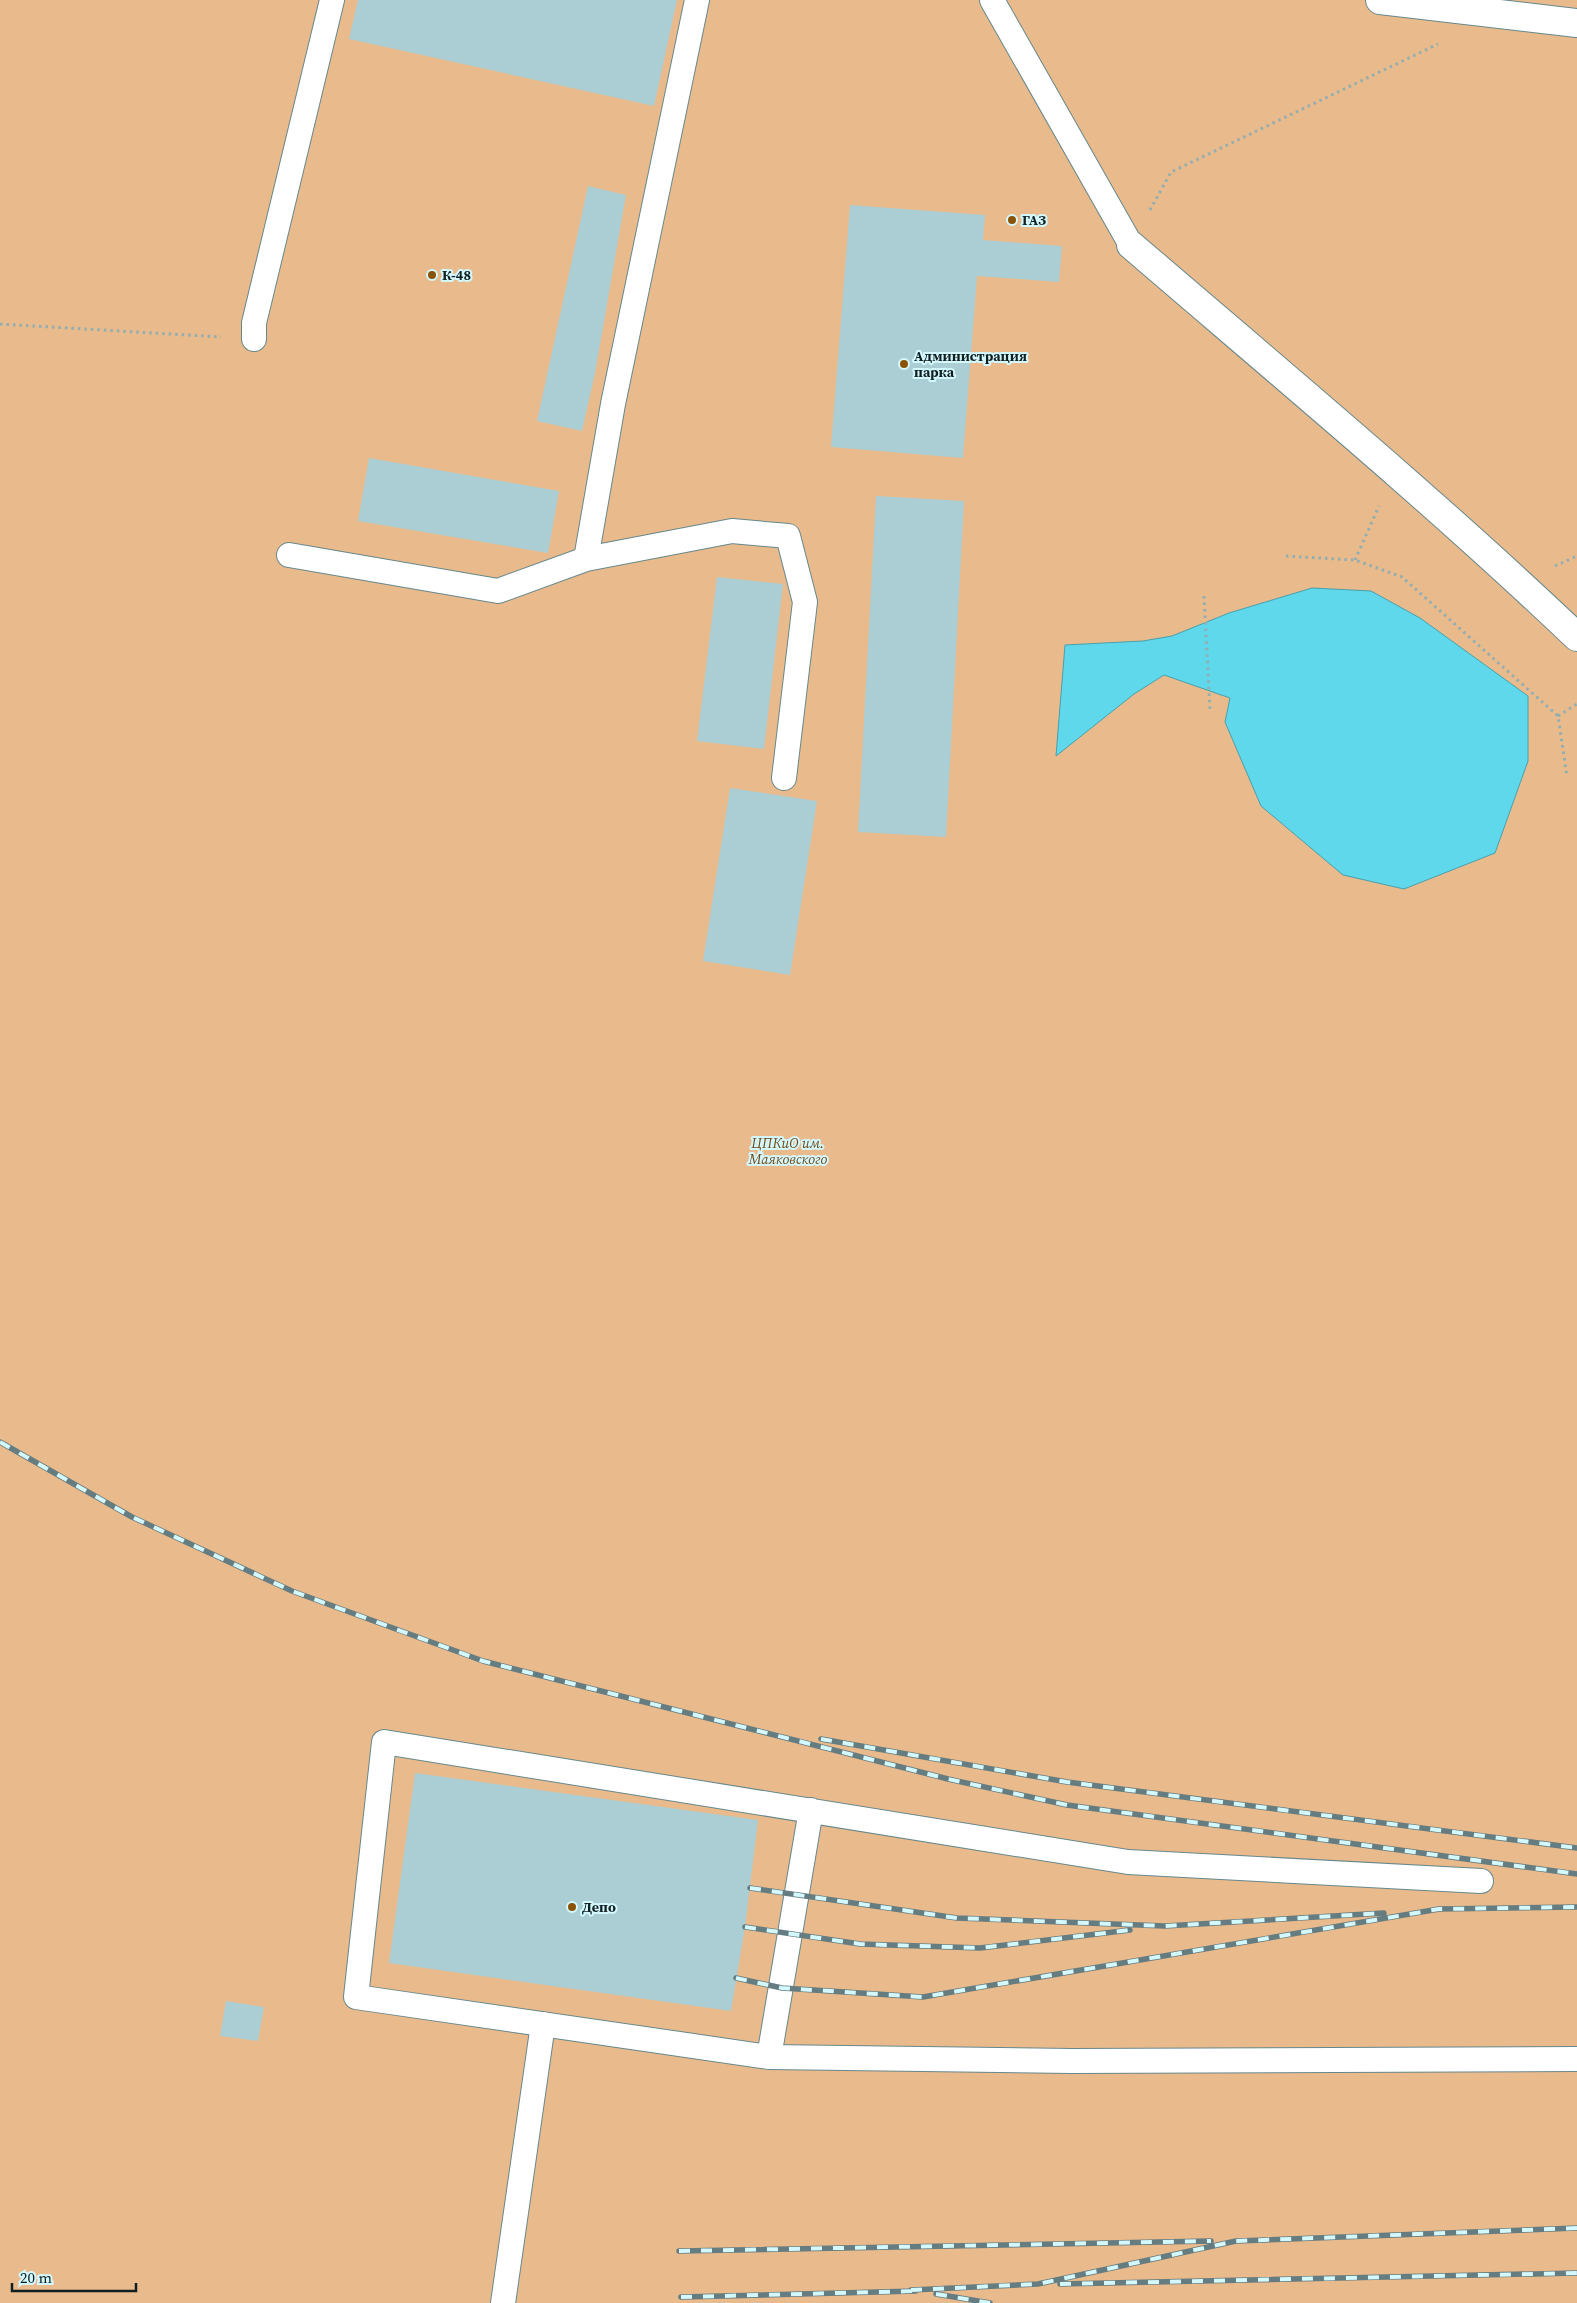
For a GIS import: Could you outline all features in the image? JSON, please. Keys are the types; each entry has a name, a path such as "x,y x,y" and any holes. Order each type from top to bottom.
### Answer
{"street":[{"path":"1380,0 1577,23"},
{"path":"1132,245 1394,471 1519,582 1577,637"}],"lane":[{"path":"254,339 254,323 332,0"},
{"path":"586,559 613,404 697,0"},
{"path":"992,0 1132,245"},
{"path":"289,555 498,591 586,559 732,531 788,536 804,602 784,778"},
{"path":"1481,1882 1128,1862 384,1742 356,1997 769,2057 1072,2061 1577,2059"},
{"path":"769,2057 812,1810"},
{"path":"503,2303 543,2024"}],"path":[{"path":"1132,245 1171,172 1446,40"},
{"path":"0,324 254,339"},
{"path":"1356,560 1394,471"},
{"path":"1286,556 1356,560 1402,577 1558,716 1567,778"},
{"path":"1204,596 1210,710"},
{"path":"1558,716 1577,704"}],"green space":[{"name":"ЦПКиО им. Маяковского","path":"0,0 1577,0 1577,2303 0,2303"}],"water":[{"path":"1312,588 1371,591 1420,618 1528,696 1528,761 1495,853 1404,889 1343,875 1261,806 1225,722 1230,698 1164,675 1134,694 1056,756 1065,645 1143,641 1172,636 1229,613"}],"building":[{"path":"358,0 677,0 654,106 349,39"},
{"path":"588,186 626,195 595,373 582,431 537,421"},
{"name":"Администрация парка","path":"850,205 985,215 983,240 1062,246 1059,282 977,276 963,458 831,447"},
{"path":"369,458 559,491 548,553 358,521"},
{"path":"876,496 964,501 946,837 858,832"},
{"path":"717,577 783,584 764,749 697,741"},
{"path":"730,788 817,801 790,975 703,961"},
{"name":"Депо","path":"415,1773 758,1820 745,1927 731,2011 389,1963"},
{"path":"226,2001 264,2007 258,2041 220,2036"}],"railway":[{"path":"0,1442 132,1517 292,1591 483,1661 948,1779 1067,1805 1577,1874"},
{"path":"821,1739 1067,1782 1577,1848"},
{"path":"750,1888 957,1918 1165,1926 1384,1913"},
{"path":"736,1978 782,1988 923,1997 1439,1909 1577,1907"},
{"path":"745,1927 860,1944 980,1948 1130,1930"},
{"path":"911,2290 1038,2284 1236,2241 1577,2228"},
{"path":"679,2251 1211,2241"},
{"path":"1060,2284 1577,2273"},
{"path":"681,2297 916,2291"},
{"path":"936,2294 990,2303"}],"place":[{"name":"ГАЗ","path":"1012,220"},
{"name":"К-48","path":"432,275"},
{"name":"Администрация парка","path":"904,364"},
{"name":"Депо","path":"572,1907"}]}
